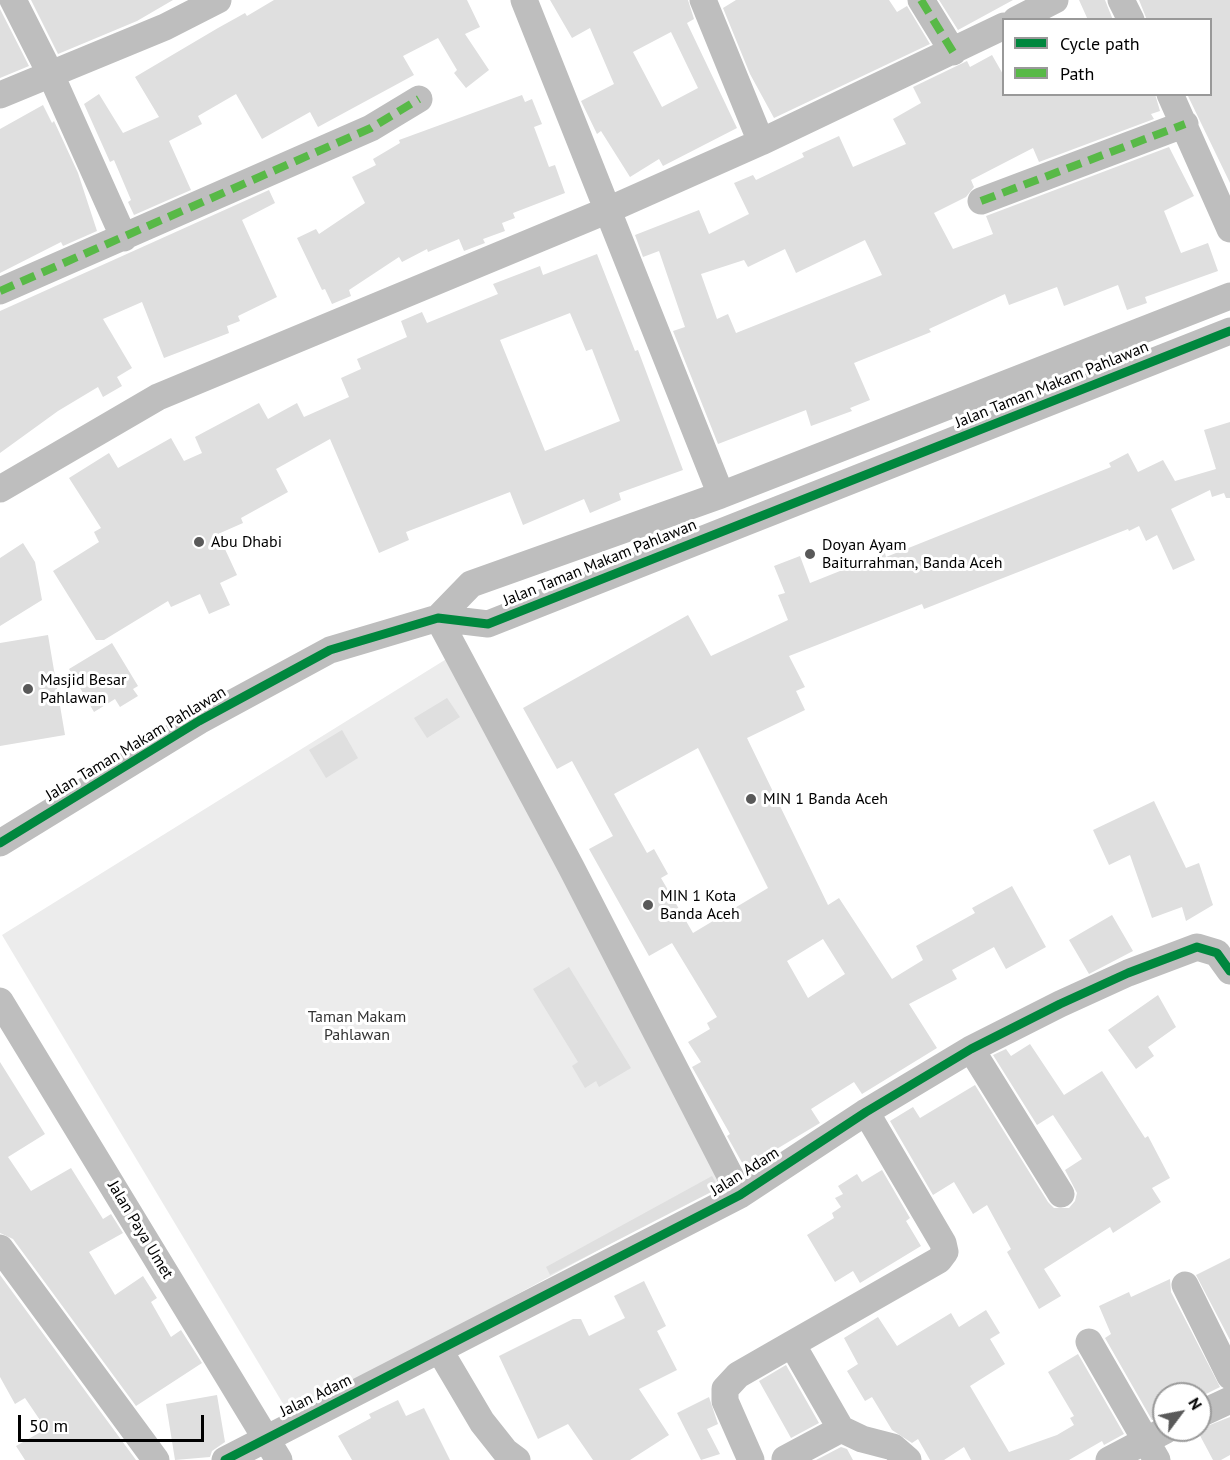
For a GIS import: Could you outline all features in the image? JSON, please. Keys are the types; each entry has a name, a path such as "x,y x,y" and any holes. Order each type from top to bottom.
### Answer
{"street":[{"path":"13,0 51,75 124,238"},
{"path":"0,95 165,27 218,0"},
{"path":"524,0 721,495"},
{"path":"703,0 760,142"},
{"path":"921,0 953,52"},
{"path":"1020,18 1055,0"},
{"path":"1121,0 1130,18"},
{"path":"0,489 158,397 608,210 760,142 1002,27"},
{"path":"1171,96 1230,229"},
{"path":"0,291 371,128 419,99"},
{"path":"981,201 1185,124"},
{"path":"740,1196 571,867 438,618 471,584 721,495 1230,296"},
{"name":"Jalan Taman Makam Pahlawan","path":"0,843 200,721 322,654 371,636 438,618 488,624 1230,330"},
{"name":"Jalan Adam","path":"225,1460 273,1449 440,1351 740,1196 866,1112 971,1049 1128,973 1197,948 1217,953 1230,971"},
{"name":"Jalan Paya Umet","path":"0,1001 273,1449"},
{"path":"971,1049 1060,1194"},
{"path":"751,1460 725,1401 725,1389 738,1375 939,1260 945,1252 943,1243 866,1112"},
{"path":"0,1248 156,1460"},
{"path":"1185,1285 1230,1376"},
{"path":"1089,1342 1156,1443 1109,1460"},
{"path":"792,1344 841,1429 862,1439 893,1447 908,1460"},
{"path":"440,1351 482,1422 506,1451 517,1460"},
{"path":"1212,1408 1230,1400"},
{"path":"785,1459 841,1429"}],"green space":[{"name":"Taman Makam Pahlawan","path":"448,658 735,1176 291,1417 2,935"}],"building":[{"path":"31,0 173,0 137,21 58,54"},
{"path":"274,0 467,0 480,27 465,34 489,70 466,88 454,73 457,70 438,38 403,56 414,75 318,127 310,112 262,139 236,94 198,116 202,124 169,141 191,190 134,215 128,202 131,200 114,160 110,162 84,104 99,94 123,133 159,117 135,77 245,13 247,16"},
{"path":"550,0 688,0 694,19 687,23 737,128 663,166 659,159 630,177 601,131 597,134 581,101 614,84 590,28 572,38","holes":["671,32 698,88 662,107 633,52"]},
{"path":"736,0 889,0 897,12 907,6 930,44 774,118 750,74 723,8"},
{"path":"939,0 1013,0 958,30"},
{"path":"1079,0 1105,0 1112,18 1087,18"},
{"path":"1139,0 1230,0 1230,183 1188,96 1212,96 1212,18 1146,18"},
{"path":"0,9 29,66 0,78"},
{"path":"992,55 1002,72 1002,96 1156,96 1160,111 1151,114 1154,119 1039,162 1033,148 971,180 974,187 966,197 934,213 953,249 993,234 986,216 1169,147 1194,196 1164,211 1181,253 1208,243 1218,271 1145,297 1147,303 1127,310 1118,285 1064,306 1057,287 1009,305 1005,294 929,329 931,332 854,363 870,400 850,408 852,411 811,426 806,410 718,444 673,331 685,327 659,251 643,257 635,235 699,210 709,234 749,214 734,183 753,175 756,180 804,157 802,153 839,136 853,167 906,144 893,119 921,103 913,87 967,61 970,67","holes":["865,240 882,275 736,333 728,314 717,319 701,274 744,260 748,267 785,249 796,273"]},
{"path":"522,95 525,102 532,99 542,124 534,127 549,167 555,165 565,193 513,213 515,218 502,223 505,231 483,239 485,243 464,251 459,239 428,252 427,249 402,262 399,257 349,290 351,296 332,304 325,289 322,290 297,238 316,229 319,234 365,203 352,177 376,165 373,159 400,143 399,140"},
{"path":"43,105 52,123 54,121 78,173 97,231 63,246 61,242 0,273 0,129"},
{"path":"269,190 275,203 242,220 277,297 238,316 240,321 227,326 229,333 164,358 142,302 103,319 132,368 117,377 122,386 103,397 98,387 58,411 0,453 0,311"},
{"path":"597,254 635,351 638,350 683,470 619,493 621,500 590,513 584,499 523,525 510,492 406,532 409,540 379,553 330,439 276,469 288,492 241,518 243,523 218,534 237,575 220,583 230,605 209,614 200,594 171,607 168,601 104,640 96,640 53,571 99,542 94,532 101,528 69,478 109,453 118,468 171,438 184,461 202,453 195,437 259,403 268,419 297,403 304,417 349,397 341,378 361,369 357,359 407,337 401,321 422,312 427,323 498,294 493,284 540,266 543,275","holes":["570,313 586,351 592,349 620,421 545,451 500,340"]},
{"path":"1230,422 1230,498 1226,498 1224,493 1212,497 1210,490 1171,509 1195,560 1173,570 1157,535 1146,541 1139,526 924,609 922,604 789,656 805,687 796,691 805,710 747,738 828,905 839,898 892,979 923,960 916,946 975,913 972,908 1012,886 1046,947 1006,969 994,947 952,970 957,979 909,1004 937,1048 862,1094 854,1082 811,1109 820,1123 745,1168 727,1136 730,1134 692,1067 701,1062 688,1042 710,1029 707,1023 717,1017 672,943 649,956 589,849 613,836 572,761 557,769 523,708 688,615 711,656 788,620 778,595 785,593 774,566 800,556 810,583 885,553 886,557 1111,467 1109,463 1128,453 1138,472 1163,460 1175,481 1216,469 1204,430","holes":["698,748 768,888 693,933 661,878 668,874 654,849 647,853 614,794","823,939 845,974 808,998 787,961"]},
{"path":"23,543 35,562 42,600 0,626 0,558"},
{"name":"Masjid Besar Pahlawan","path":"48,635 65,735 0,746 0,643"},
{"path":"112,643 138,686 133,689 138,696 120,707 115,699 94,712 69,669"},
{"path":"447,698 460,717 427,738 414,718"},
{"path":"342,730 358,758 326,778 309,750"},
{"path":"1154,801 1186,868 1199,863 1213,905 1186,921 1182,907 1152,918 1130,855 1109,865 1093,830"},
{"path":"1112,915 1133,951 1089,974 1069,940"},
{"path":"569,967 631,1068 599,1087 596,1081 585,1088 572,1066 578,1062 533,989"},
{"path":"1158,995 1176,1027 1148,1047 1154,1056 1136,1069 1108,1030"},
{"path":"1030,1044 1064,1095 1102,1071 1145,1138 1148,1136 1170,1178 1152,1188 1161,1202 1113,1233 1110,1227 1044,1269 1061,1296 1039,1309 1007,1252 1011,1249 987,1205 973,1214 954,1182 933,1195 890,1121 913,1107 920,1118 975,1085 1048,1202 1054,1208 1069,1208 1075,1201 1077,1193 1065,1170 1082,1159 1053,1115 1037,1125 993,1055 1006,1049 1011,1056"},
{"path":"0,1062 45,1134 8,1157 31,1191 71,1168 103,1219 111,1214 123,1233 89,1252 115,1295 143,1276 157,1298 151,1302 171,1337 181,1330 202,1363 136,1406 13,1239 0,1233"},
{"path":"882,1170 910,1218 906,1221 921,1246 860,1283 853,1271 835,1282 807,1235 834,1218 832,1213 841,1207 835,1198 843,1194 838,1186 857,1174 862,1182"},
{"path":"712,1176 719,1188 550,1275 546,1267"},
{"path":"1230,1258 1230,1340 1196,1275"},
{"path":"0,1275 136,1460 25,1460 16,1446 46,1429 25,1398 15,1404 0,1377"},
{"path":"1170,1279 1171,1292 1220,1387 1212,1391 1212,1382 1152,1382 1152,1420 1105,1338 1111,1334 1099,1306 1129,1292 1131,1297"},
{"path":"644,1281 666,1326 657,1331 677,1370 639,1389 669,1435 630,1460 593,1460 568,1424 538,1439 499,1356 573,1319 581,1319 589,1336 625,1318 614,1296"},
{"path":"986,1310 1000,1333 990,1339 1005,1364 970,1386 1009,1452 1057,1435 1074,1425 1070,1418 1074,1416 1048,1372 1078,1354 1124,1434 1104,1445 1102,1441 1069,1460 971,1460 964,1447 944,1460 930,1460 918,1439 912,1443 892,1430 872,1397 865,1401 847,1371 858,1364 844,1338 878,1317 897,1346 951,1313 959,1327"},
{"path":"786,1365 819,1423 791,1438 759,1381"},
{"path":"217,1395 225,1442 212,1451 210,1457 175,1460 166,1404"},
{"path":"709,1397 718,1424 707,1429 720,1454 701,1460 677,1413"},
{"path":"398,1400 406,1416 424,1408 450,1460 352,1460 338,1436 371,1418 369,1414"},
{"path":"1230,1417 1230,1455 1221,1460 1213,1460 1203,1442 1212,1442 1212,1424"},
{"path":"841,1447 847,1449 853,1460 816,1460"}],"marked path":[{"path":"921,0 953,52"},
{"path":"0,291 371,128 419,99"},
{"path":"981,201 1185,124"}],"cycle path":[{"path":"0,843 199,721 330,650 438,618 488,624 1230,331"},
{"path":"225,1460 740,1195 866,1112 971,1049 1060,1004 1128,973 1197,947 1217,953 1230,971"}],"place":[{"name":"Abu Dhabi","path":"199,542"},
{"name":"Doyan Ayam Baiturrahman, Banda Aceh","path":"810,554"},
{"name":"Masjid Besar Pahlawan","path":"28,689"},
{"name":"MIN 1 Banda Aceh","path":"751,799"},
{"name":"MIN 1 Kota Banda Aceh","path":"648,905"}]}
